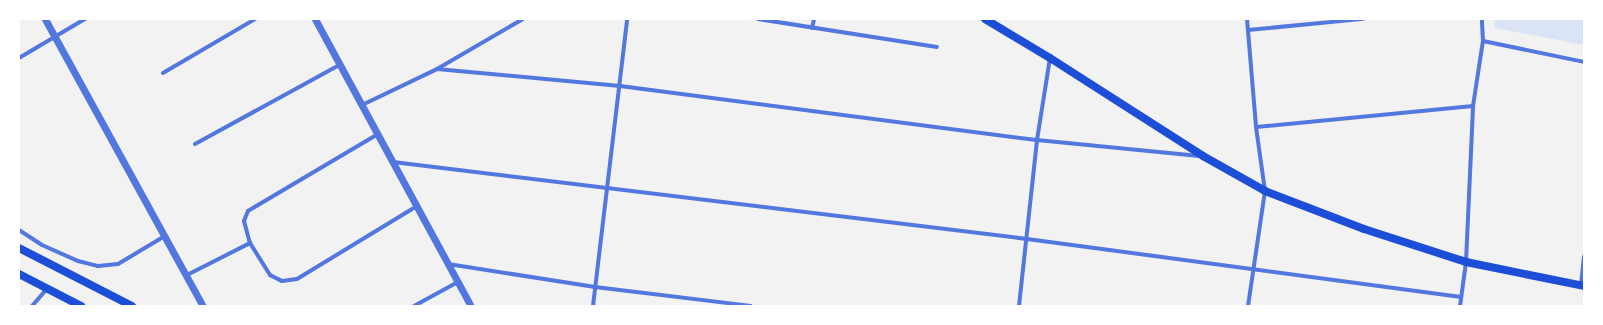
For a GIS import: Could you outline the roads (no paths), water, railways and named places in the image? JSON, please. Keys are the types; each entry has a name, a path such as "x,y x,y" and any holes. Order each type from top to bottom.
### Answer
{"main road":[{"path":"985,19 1050,58 1203,156 1266,191 1364,229 1466,262 1582,286"},
{"path":"19,248 132,306"},
{"path":"19,274 81,306"}],"street":[{"path":"45,19 203,306"},
{"path":"19,58 85,19"},
{"path":"163,73 255,19"},
{"path":"315,19 471,306"},
{"path":"362,105 438,69 523,19"},
{"path":"593,306 627,19"},
{"path":"758,19 937,47"},
{"path":"812,28 814,19"},
{"path":"1247,19 1256,127 1266,191 1248,306"},
{"path":"1248,30 1363,19"},
{"path":"1460,306 1466,262 1473,106 1483,41 1482,19"},
{"path":"1483,41 1584,62"},
{"path":"1019,306 1037,140 1050,58"},
{"path":"196,144 339,65"},
{"path":"438,69 620,86 1037,140 1203,156"},
{"path":"1256,127 1473,106"},
{"path":"378,134 248,211 244,221 250,243 270,275 282,281 297,279 417,206"},
{"path":"394,162 607,186 1027,239 1461,297"},
{"path":"20,232 78,261 98,266 118,264 165,236"},
{"path":"187,275 250,243"},
{"path":"1582,286 1584,256"},
{"path":"448,264 595,286 750,306"},
{"path":"414,306 458,282"},
{"path":"32,306 47,289"}]}
